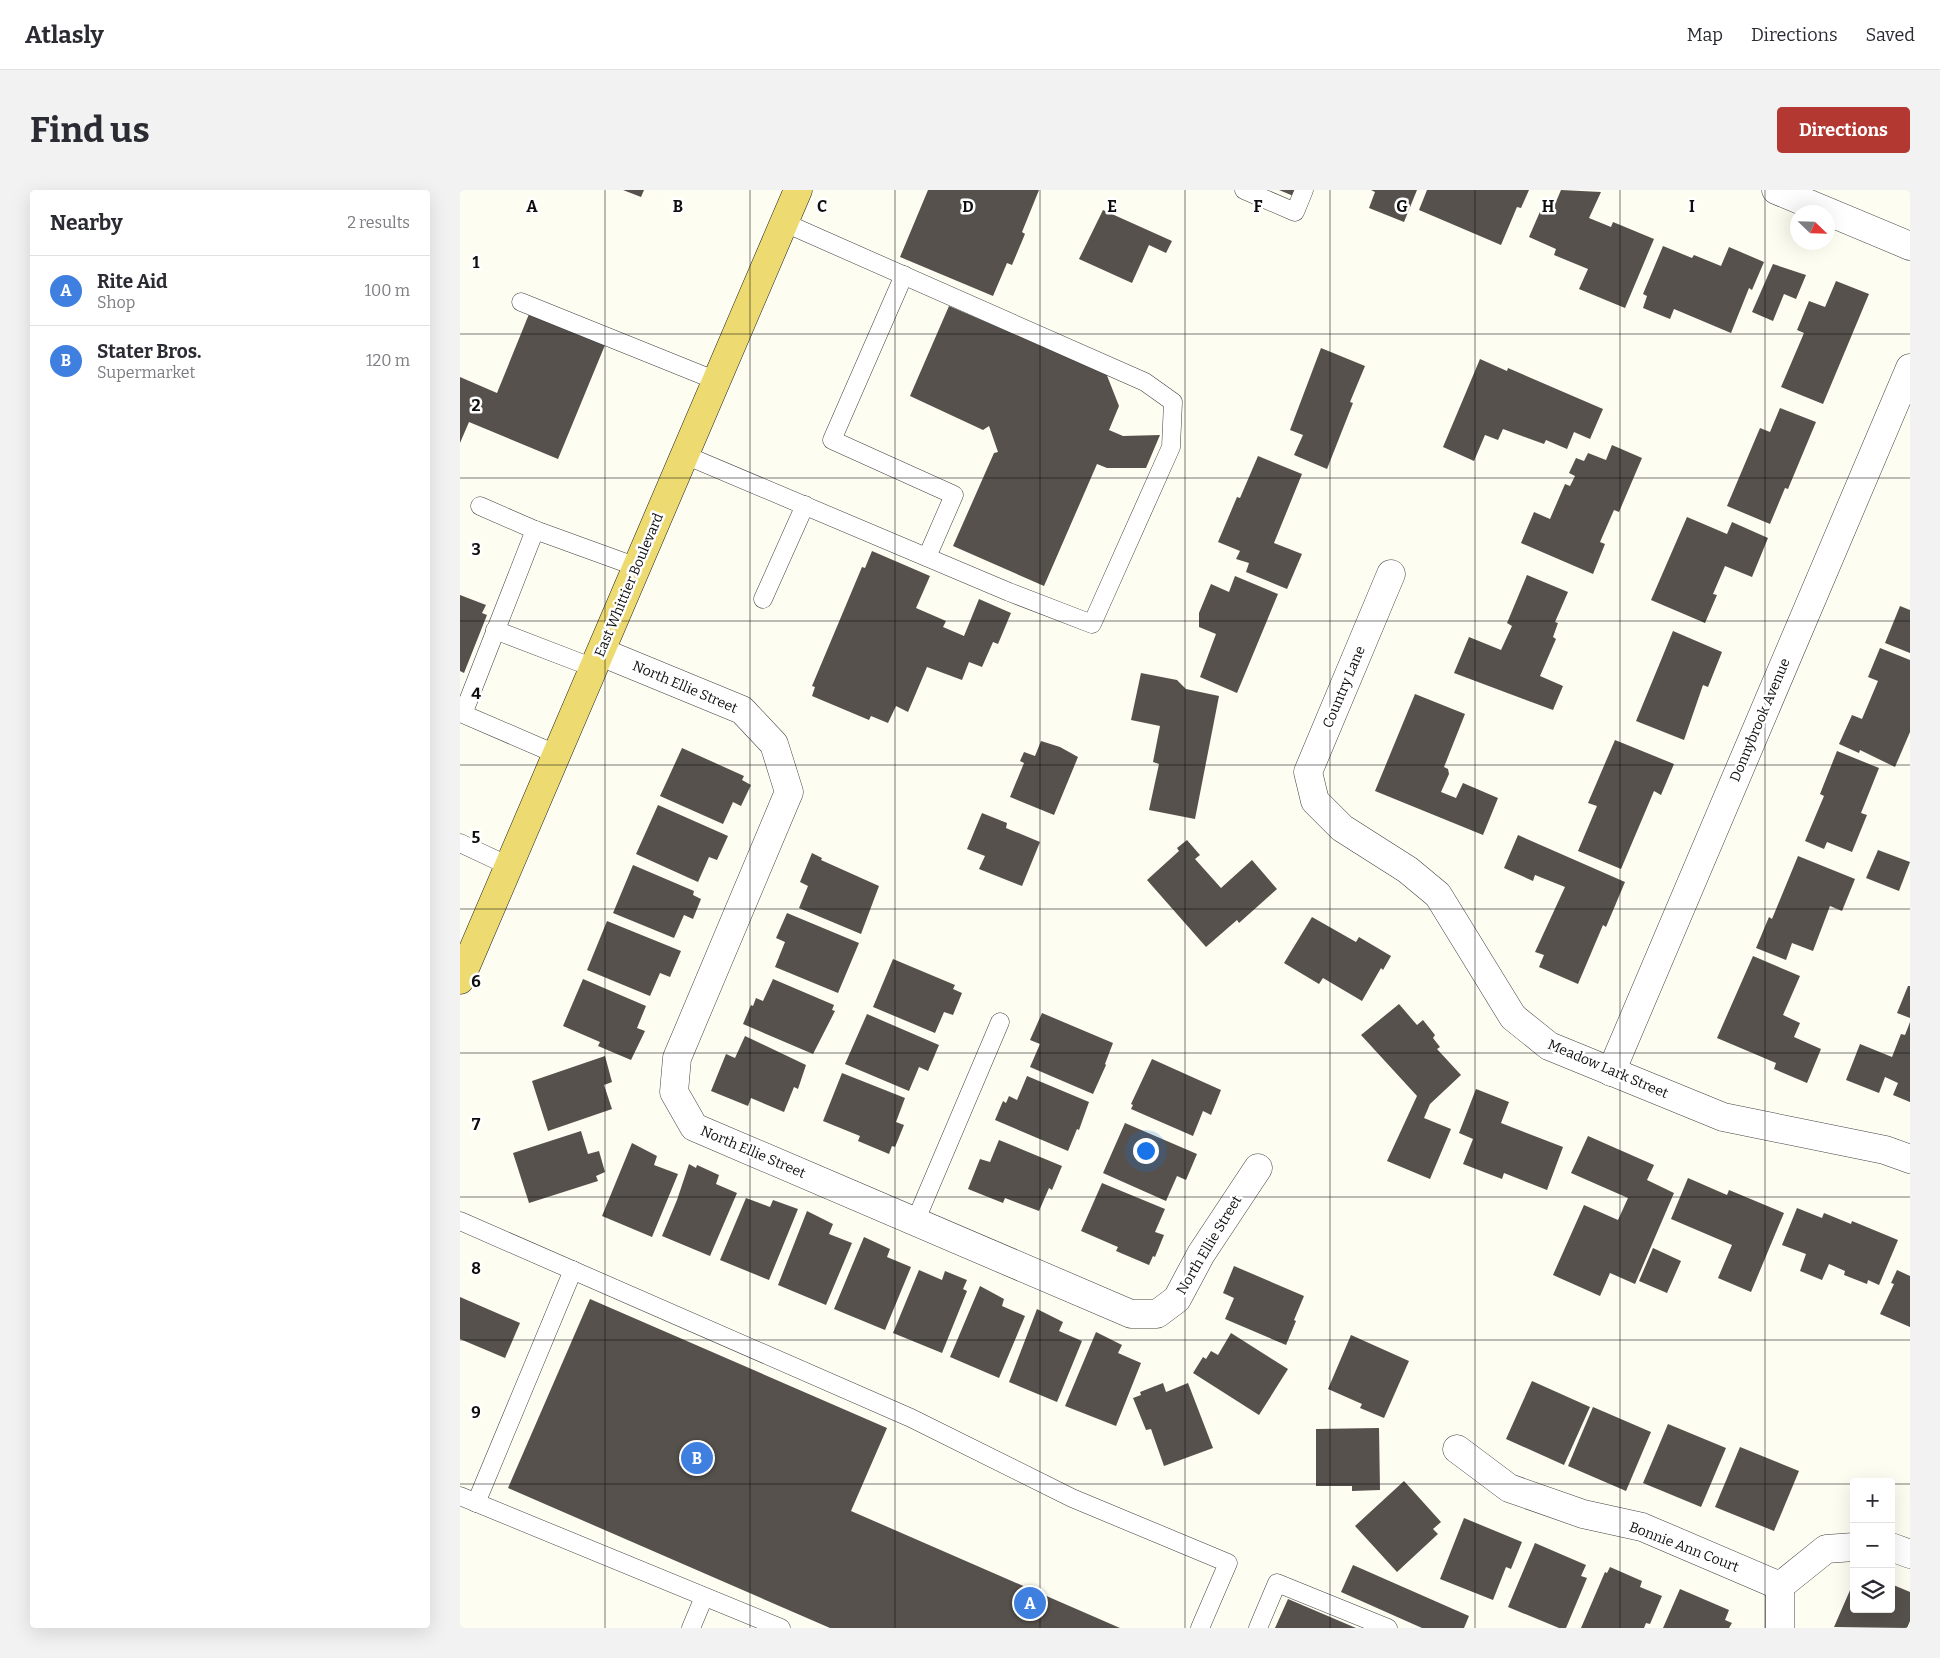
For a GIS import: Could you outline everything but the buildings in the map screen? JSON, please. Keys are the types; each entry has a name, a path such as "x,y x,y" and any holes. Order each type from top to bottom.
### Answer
{"main road":[{"name":"East Whittier Boulevard","path":"460,980 558,755 798,190"}],"street":[{"path":"1776,190 1910,246"},
{"name":"Donnybrook Avenue","path":"1611,1072 1910,368"},
{"name":"Country Lane","path":"1315,801 1308,772 1391,574"},
{"name":"North Ellie Street","path":"597,660 742,710 774,744 789,792 677,1058 674,1092 694,1127 1131,1314 1157,1314 1177,1299 1201,1254 1258,1168"},
{"name":"Meadow Lark Street","path":"1315,801 1342,828 1408,870 1438,896 1514,1017 1549,1046 1723,1117 1885,1150 1910,1159"},
{"name":"Bonnie Ann Court","path":"1458,1449 1509,1488 1583,1514 1642,1527 1780,1586"},
{"path":"1780,1628 1780,1586 1826,1549 1850,1547"},
{"path":"1895,1548 1910,1554"}],"lane":[{"path":"1244,190 1295,212 1304,190"},
{"path":"685,455 1092,624 1172,447 1173,402 1146,382 784,223"},
{"path":"904,275 832,440 954,495 927,557"},
{"path":"521,302 717,381"},
{"path":"763,599 805,505"},
{"path":"480,506 535,530 637,567"},
{"path":"535,530 461,714 558,755"},
{"path":"495,630 597,660"},
{"path":"460,843 509,866"},
{"path":"915,1222 1000,1022"},
{"path":"460,1221 911,1418 1072,1498 1228,1563 1200,1628"},
{"path":"573,1270 468,1500 781,1628"},
{"path":"1258,1628 1277,1583 1388,1628"},
{"path":"691,1628 704,1597"}],"place":[{"name":"Stater Bros.","path":"697,1458"},
{"name":"Rite Aid","path":"1030,1603"}]}
